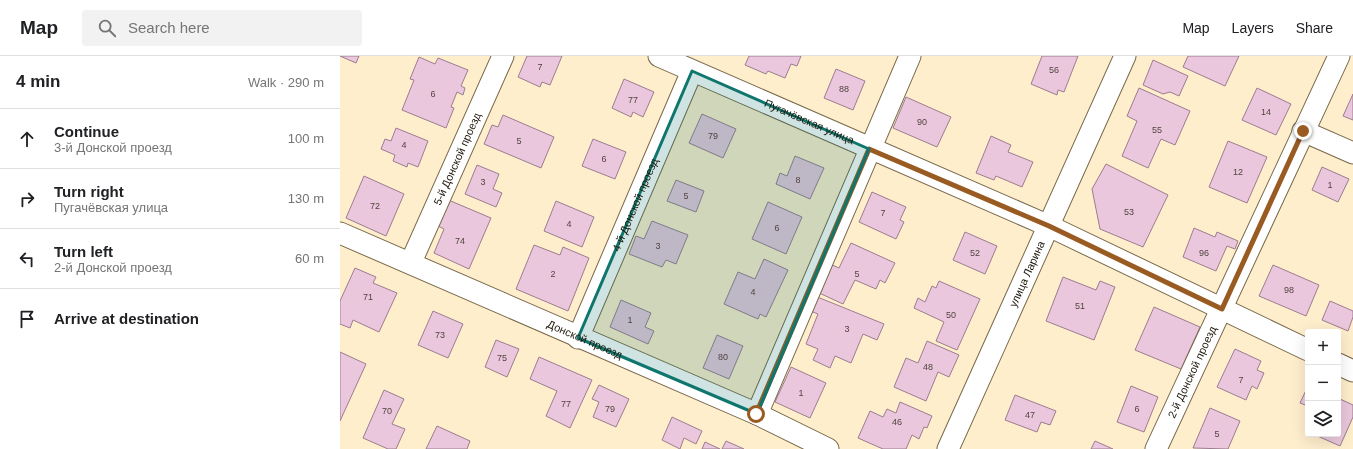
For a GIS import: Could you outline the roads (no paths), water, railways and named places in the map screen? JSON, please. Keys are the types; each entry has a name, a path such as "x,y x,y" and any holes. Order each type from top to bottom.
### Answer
{"street":[{"name":"5-й Донской проезд","path":"411,262 503,56"},
{"name":"Пугачёвская улица","path":"659,56 869,149 1049,226 1305,349"},
{"path":"756,414 910,56"},
{"name":"улица Ларина","path":"948,449 1125,56"},
{"name":"2-й Донской проезд","path":"1156,449 1339,56"},
{"name":"4-й Донской проезд","path":"578,338 692,71"},
{"path":"1303,131 1353,153"},
{"name":"Донской проезд","path":"340,233 411,262 578,338 756,414 828,449"},
{"path":"1340,365 1353,371"}]}
